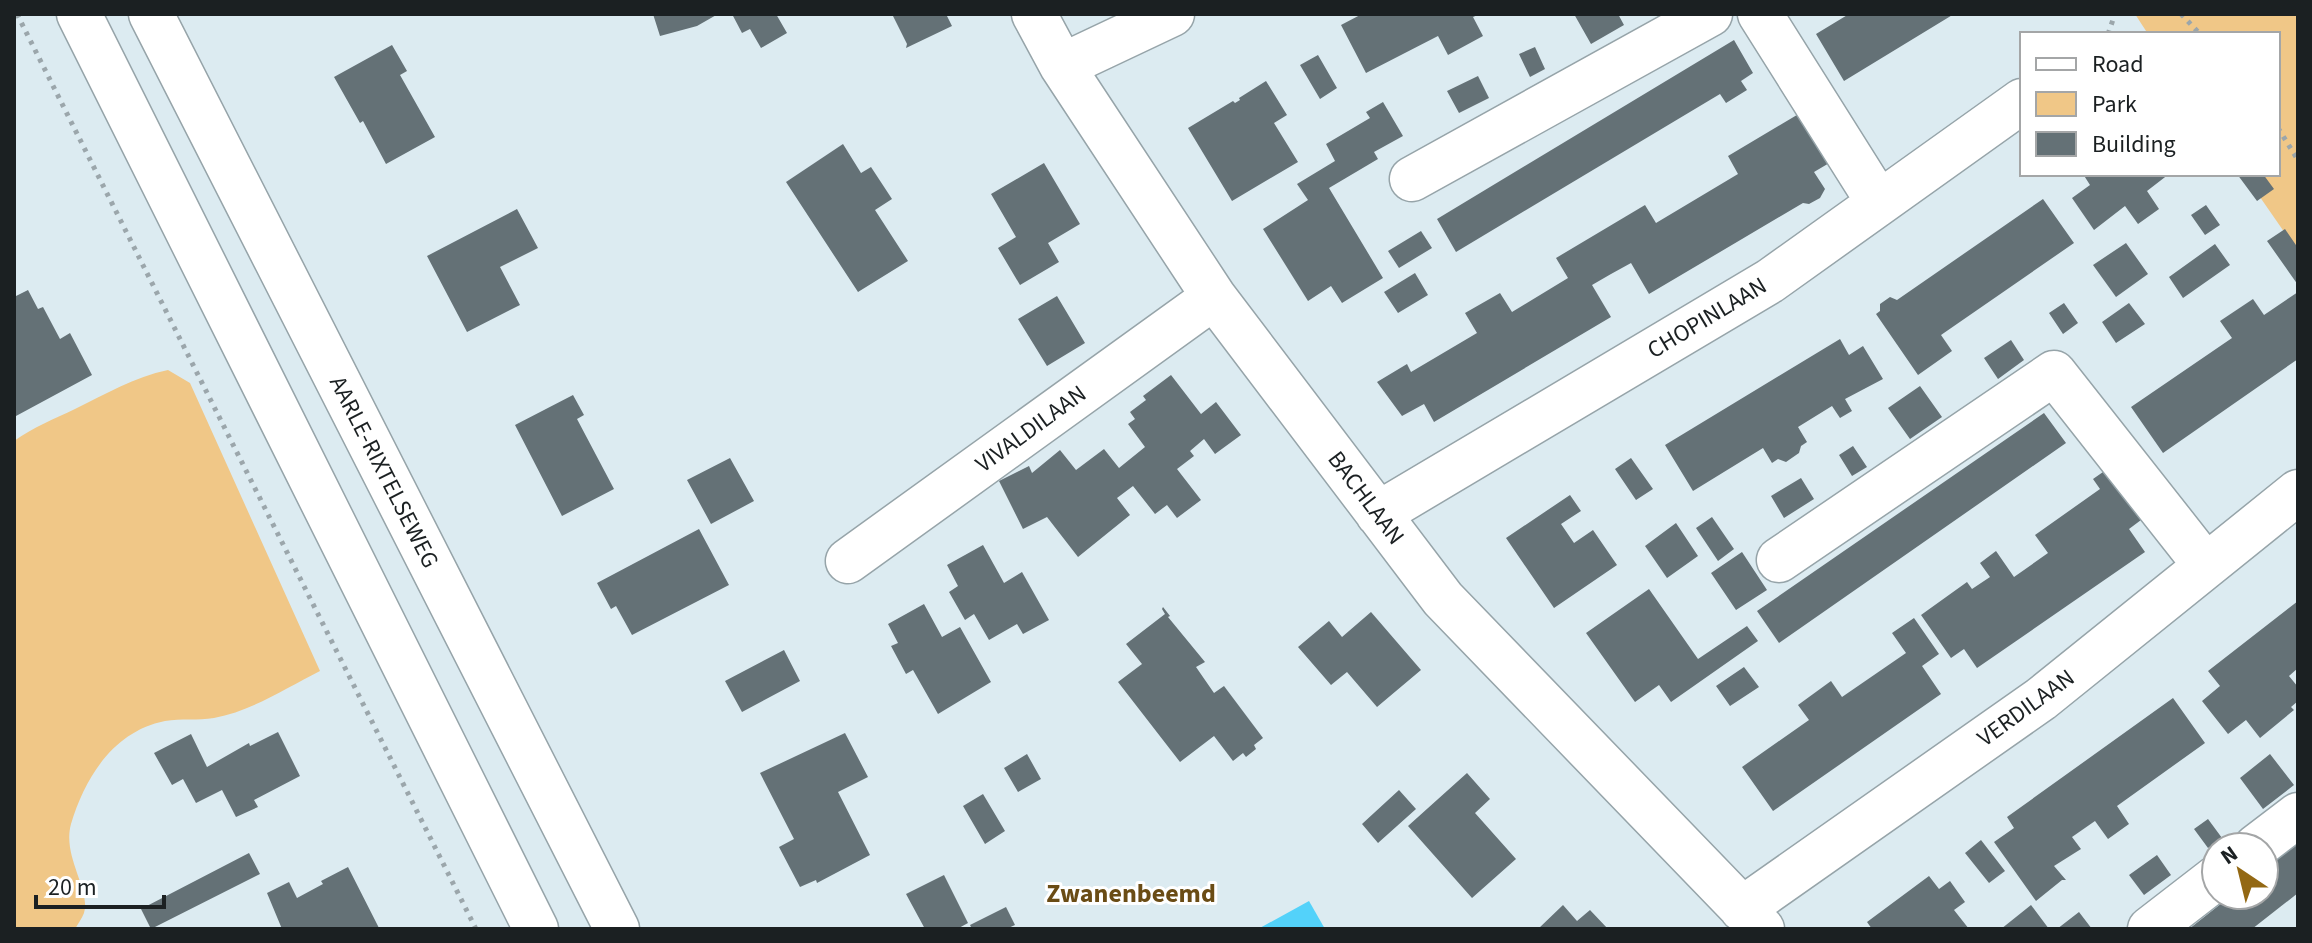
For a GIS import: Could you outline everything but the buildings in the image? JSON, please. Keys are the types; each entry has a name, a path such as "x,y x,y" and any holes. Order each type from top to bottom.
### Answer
{"street":[{"path":"79,14 536,929"},
{"name":"AARLE-RIXTELSEWEG","path":"151,14 617,929"},
{"name":"BACHLAAN","path":"1034,14 1062,66 1214,297 1443,599 1752,919"},
{"path":"1062,66 1172,14"},
{"path":"1412,179 1710,14"},
{"path":"1760,14 1879,203"},
{"name":"CHOPINLAAN","path":"1378,514 1770,281 2020,102"},
{"name":"VIVALDILAAN","path":"848,561 1214,297"},
{"path":"1779,560 2054,373 2206,566"},
{"name":"VERDILAAN","path":"1752,919 2041,699 2298,492"},
{"path":"2277,831 2298,815"},
{"path":"2150,929 2200,890"}],"path":[{"path":"17,14 476,929"},
{"path":"2181,14 2198,32"},
{"path":"2280,131 2298,160"}],"green space":[{"path":"2135,14 2298,14 2298,252 2245,176 2280,176 2280,32 2147,32"},
{"path":"168,370 190,383 320,671 242,710 208,719 165,721 147,726 117,746 93,773 71,824 70,848 84,894 81,919 75,929 14,929 14,441 120,386"}],"water":[{"path":"1309,901 1325,929 1258,929"}],"district":[{"name":"Zwanenbeemd","path":"1131,893"}]}
